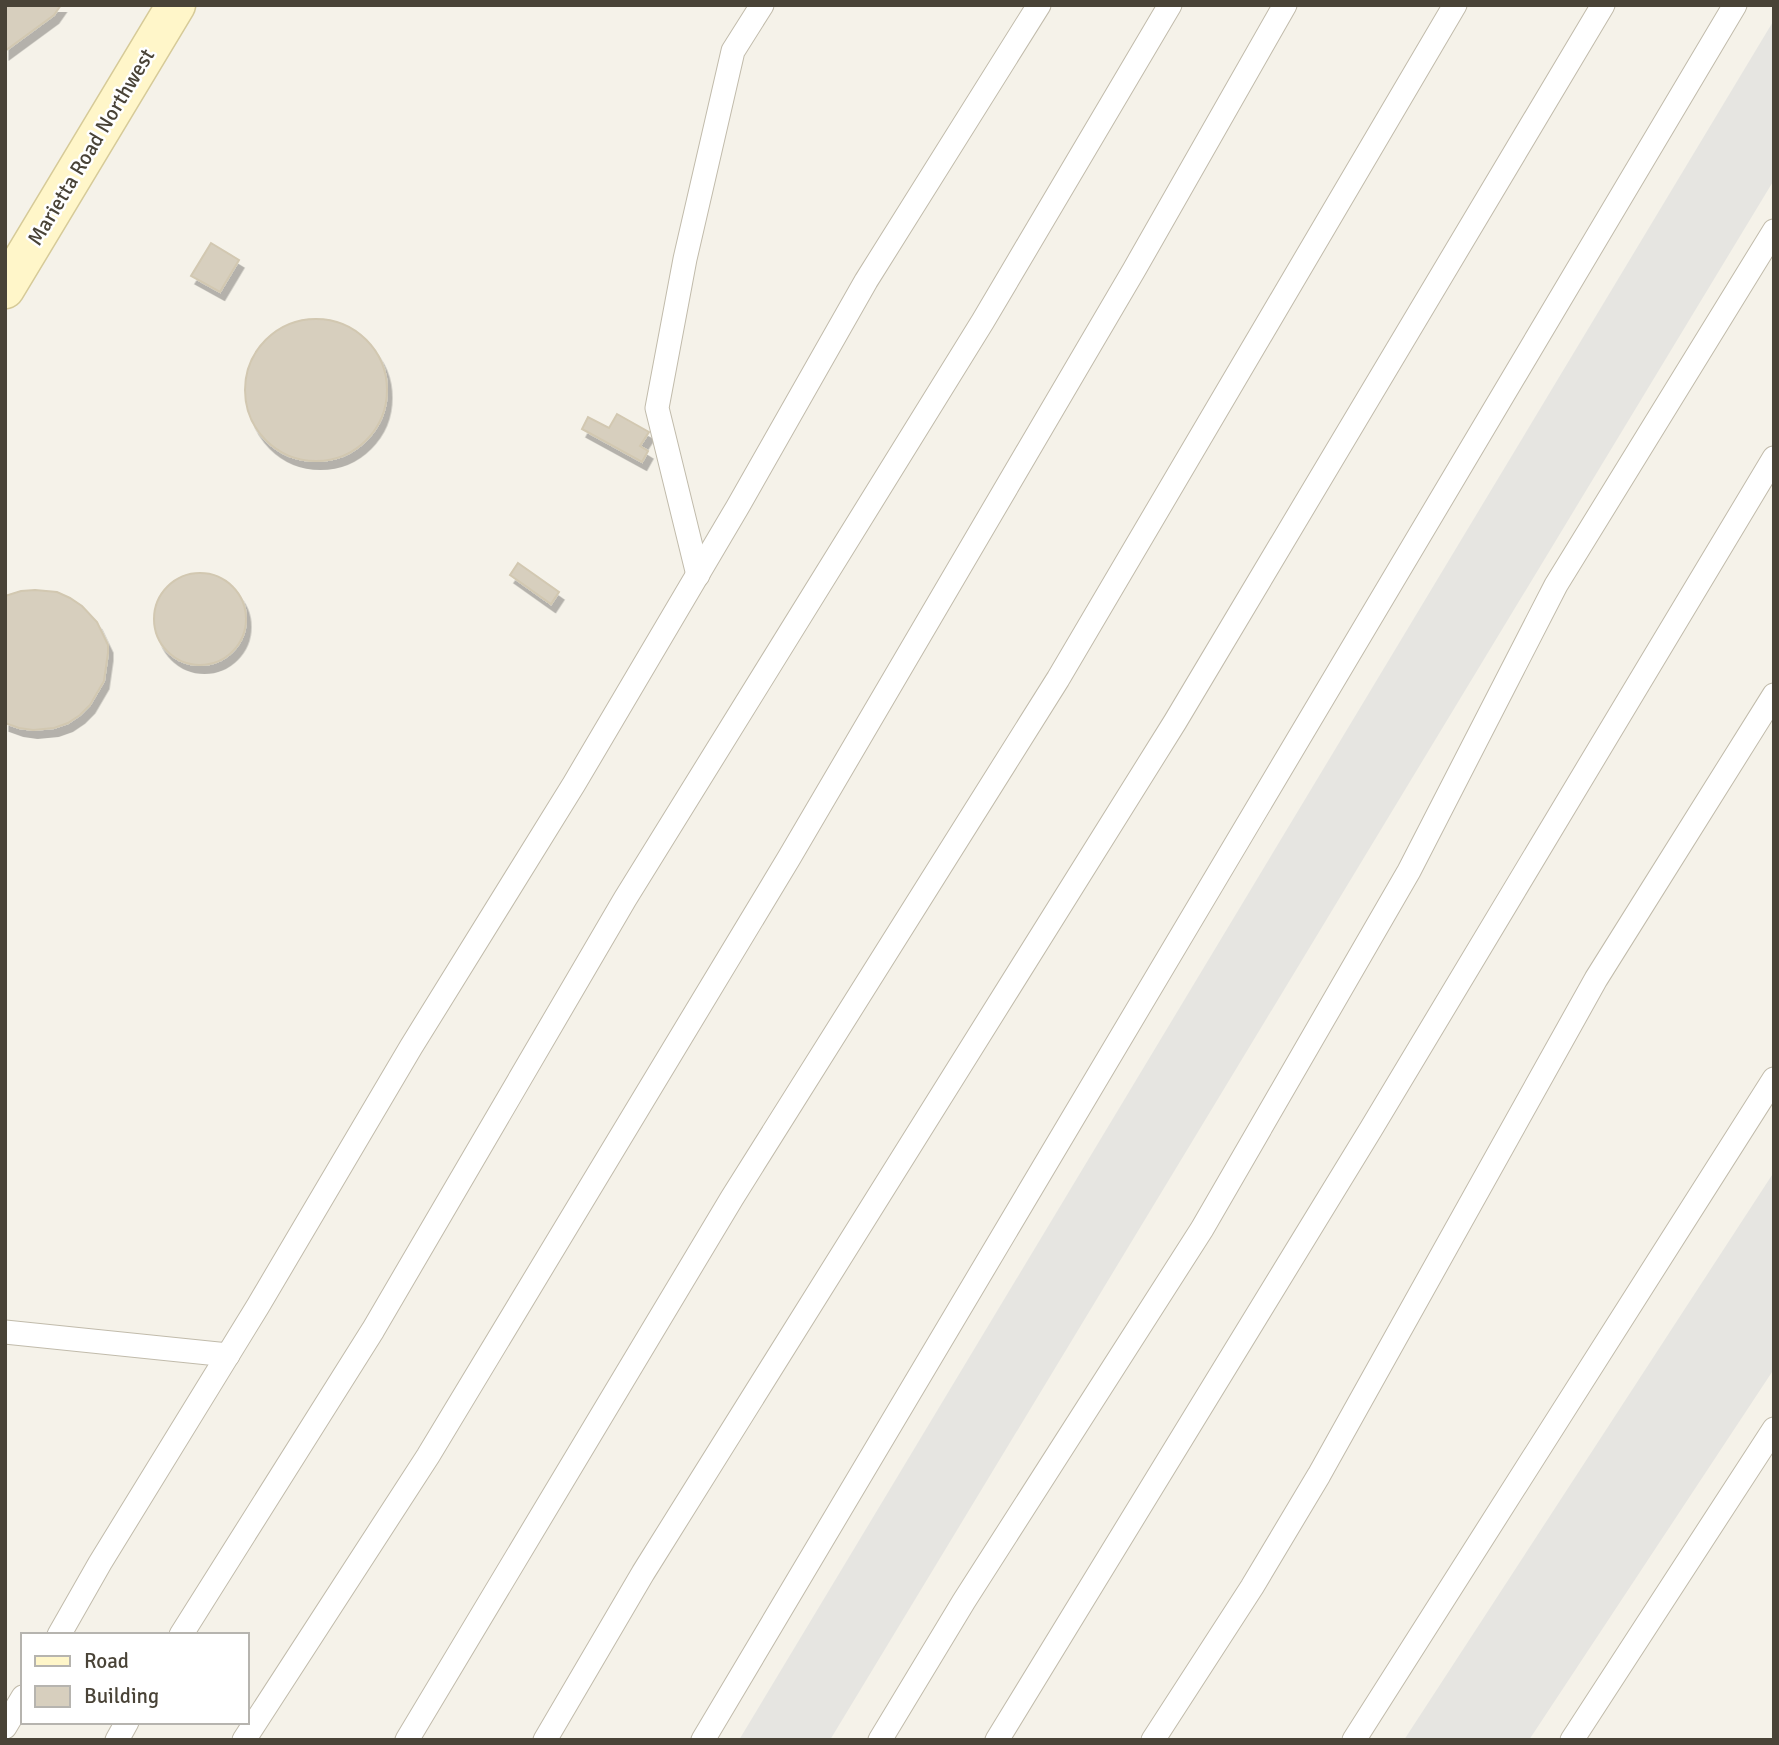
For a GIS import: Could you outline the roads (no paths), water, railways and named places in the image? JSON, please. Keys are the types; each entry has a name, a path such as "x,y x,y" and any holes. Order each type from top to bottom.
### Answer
{"street":[{"name":"Marietta Road Northwest","path":"5,289 176,5"}],"lane":[{"path":"698,575 657,408 685,259 733,51 762,5"},
{"path":"60,1633 411,1047 574,784 698,575 866,281 1039,5"},
{"path":"182,1633 373,1330 625,899 983,321 1170,5"},
{"path":"244,1740 428,1456 789,858 1127,282 1285,5"},
{"path":"407,1740 732,1198 1058,679 1455,5"},
{"path":"545,1740 651,1561 1175,722 1602,5"},
{"path":"703,1740 1735,5"},
{"path":"880,1740 964,1601 1202,1229 1409,871 1556,585 1774,231"},
{"path":"998,1740 1371,1129 1774,458"},
{"path":"1153,1740 1252,1587 1313,1486 1596,979 1774,695"},
{"path":"1354,1740 1774,1079"},
{"path":"5,1332 228,1355"},
{"path":"1572,1740 1774,1429"},
{"path":"5,1727 21,1700"},
{"path":"117,1740 126,1724"}]}
